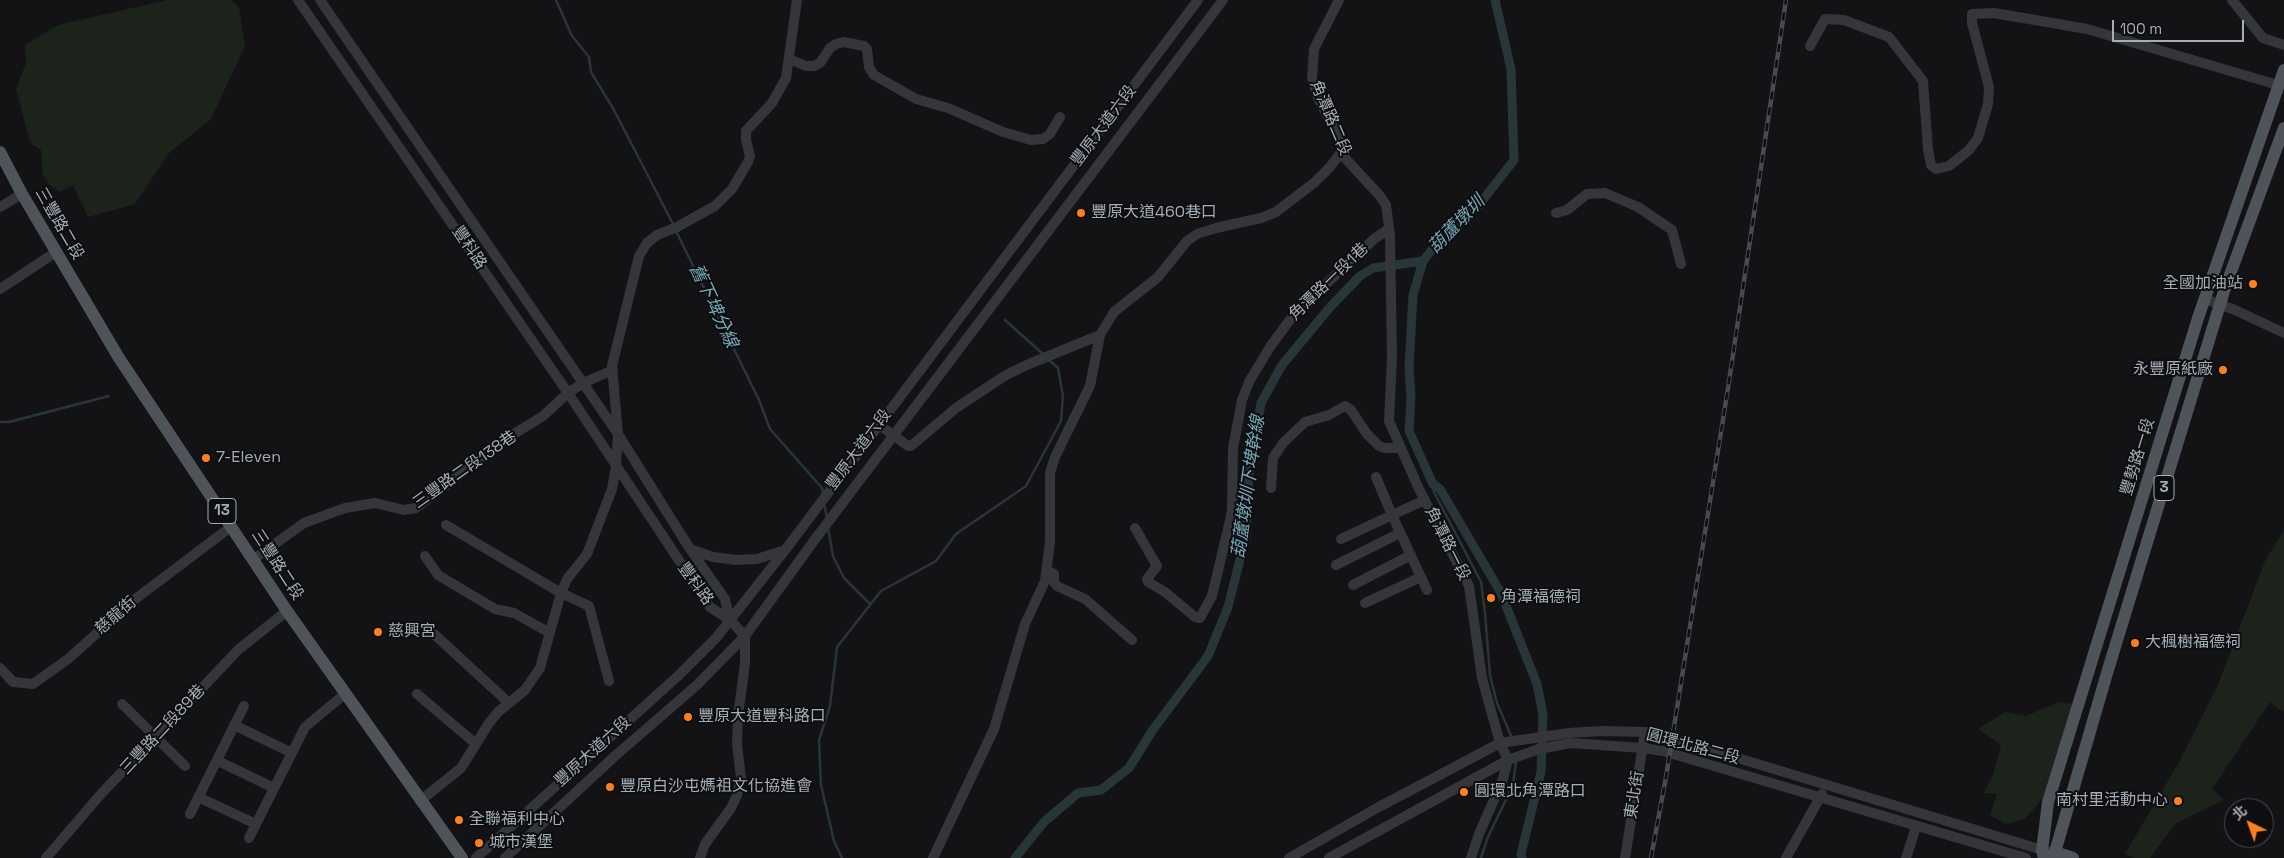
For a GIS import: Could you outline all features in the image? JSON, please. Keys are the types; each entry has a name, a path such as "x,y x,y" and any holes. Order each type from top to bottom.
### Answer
{"main road":[{"name":"豐勢路一段","path":"2048,855 2048,802 2205,299 2284,70"},
{"name":"3","path":"2048,855 2107,673 2221,304 2284,128"},
{"name":"三豐路二段","path":"0,152 22,194 119,358 287,611 462,858"},
{"path":"2048,855 2073,858"}],"street":[{"name":"豐科路","path":"298,0 568,393 710,607 730,620"},
{"name":"豐科路","path":"320,0 618,434 690,549 725,599 730,620"},
{"path":"420,801 461,768 489,723 525,690 540,668 561,593 567,579 587,554 612,489 616,467 618,434 612,370 639,256 646,243 657,235 702,214 725,198 748,162 750,156 746,131 772,103 782,88 789,59 797,0"},
{"name":"豐原大道六段","path":"476,858 678,676 716,638 786,549 1198,0"},
{"name":"豐原大道六段","path":"505,858 616,756 698,685 745,636 828,523 1223,0"},
{"name":"角潭路二段","path":"1339,0 1314,49 1311,69 1318,98 1344,148 1345,158 1386,205 1390,232 1390,285"},
{"path":"2232,0 2263,38 2284,45"},
{"path":"1810,46 1826,19 1844,20 1889,37 1923,81 1928,149 1931,165 1936,169 1950,166 1969,150 1978,138 1988,104 1989,88 1972,23 1972,14 1994,13 2087,30 2278,85"},
{"path":"789,59 814,66 820,63 830,48 836,44 843,42 864,46 867,49 869,67 874,74 888,84 916,99 948,108 1003,132 1031,140 1043,139 1050,134 1060,117"},
{"path":"933,858 994,729 1025,624 1048,570 1050,473 1055,457 1090,386 1100,335 1114,312 1158,277 1187,240 1197,234 1216,228 1261,218 1276,212 1320,177 1344,148"},
{"path":"0,207 22,194"},
{"path":"1556,213 1567,210 1587,194 1605,194 1638,206 1672,230 1680,264"},
{"name":"角潭路一段1巷","path":"1136,528 1157,566 1147,579 1148,582 1165,592 1194,617 1200,618 1212,596 1229,525 1232,510 1233,448 1242,400 1250,380 1270,347 1295,313 1374,239 1390,232"},
{"path":"0,289 56,252"},
{"name":"角潭路一段","path":"1390,285 1392,358 1389,421 1425,500 1469,586 1482,678 1500,743 1508,760"},
{"path":"2205,299 2221,304 2284,333"},
{"path":"878,424 908,446 912,446 956,408 1006,375 1100,335"},
{"name":"三豐路二段138巷","path":"254,559 304,523 345,508 375,503 404,510 416,508 509,437 543,416 568,393 583,383 612,370"},
{"path":"1271,488 1273,458 1282,443 1305,422 1329,415 1345,406 1351,410 1367,434 1379,446 1400,448"},
{"path":"1376,477 1400,533 1428,590"},
{"path":"1341,539 1425,500"},
{"path":"446,525 561,593 589,606 609,680"},
{"name":"慈龍街","path":"0,668 13,682 33,684 61,664 134,600 232,526"},
{"path":"1336,565 1400,533"},
{"path":"690,549 713,557 736,560 767,556 786,549"},
{"path":"1354,585 1411,555"},
{"path":"425,556 438,575 494,609 514,614 550,633"},
{"path":"1048,570 1052,572 1057,586 1085,599 1132,640"},
{"path":"1365,604 1421,577"},
{"name":"三豐路二段89巷","path":"46,858 102,794 157,738 239,649 287,611"},
{"path":"700,858 705,844 738,795 741,778 737,744 738,715 745,664 745,636 730,620"},
{"path":"434,634 509,703"},
{"path":"248,838 304,727 346,693"},
{"path":"417,694 476,744"},
{"path":"122,704 186,766"},
{"path":"190,814 244,706"},
{"path":"234,725 292,753"},
{"name":"圓環北路二段","path":"1289,858 1377,808 1500,743 1569,732 1602,730 1645,732 1668,737 2048,855"},
{"name":"東北街","path":"1625,858 1645,732"},
{"name":"圓環北路二段","path":"1329,858 1508,760 1539,749 1571,743 1663,751 2026,858"},
{"path":"1471,858 1479,834 1503,779 1508,760"},
{"path":"218,761 274,788"},
{"path":"1786,858 1827,786"},
{"path":"198,797 256,824"},
{"path":"1906,858 1916,827"}],"shaded area":[{"path":"167,0 231,0 239,7 245,46 211,119 168,154 135,204 88,217 73,185 60,192 50,185 43,174 41,150 30,143 16,89 26,63 25,45 58,25"},
{"path":"2284,530 2284,713 2270,702 2212,789 2224,800 2176,823 2150,858 2134,858 2125,854 2179,762 2217,687 2265,561"},
{"path":"2059,702 2073,704 2043,798 2025,819 2005,824 1990,815 1997,794 1984,793 1993,775 2001,745 1978,729 2005,712 2026,716"}],"waterway":[{"name":"舊下埤分線","path":"556,0 572,36 589,57 591,72 614,110 674,226"},
{"name":"葫蘆墩圳","path":"1495,0 1511,69 1514,160 1479,205 1435,246 1423,261 1413,295 1409,367 1411,398 1409,431 1433,484 1440,489 1501,593 1537,684 1543,714 1541,772 1521,854 1522,858"},
{"name":"舊下埤分線","path":"676,231 759,400 770,429 822,488 823,494"},
{"name":"葫蘆墩圳下埤幹線","path":"1015,858 1044,822 1078,793 1101,790 1129,768 1152,731 1208,656 1228,607 1246,536 1249,474 1261,403 1282,365 1331,306 1360,276 1373,268 1423,261"},
{"path":"1005,320 1043,354"},
{"path":"842,858 834,841 821,785 819,740 830,706 837,647 881,591 936,561 956,534 1026,486 1061,421 1063,396 1058,368 1049,360"},
{"path":"0,422 9,422 109,396"},
{"path":"1433,484 1434,492 1481,582 1490,675 1497,703 1512,738"},
{"name":"舊下埤分線","path":"824,502 827,519"},
{"name":"舊下埤分線","path":"828,527 833,556 844,578 870,604"},
{"path":"1481,858 1488,837 1513,785 1516,761"}],"railway":[{"path":"1651,858 1666,777 1728,388 1786,0"}],"place":[{"name":"豐原大道460巷口","path":"1081,213"},
{"name":"全國加油站","path":"2253,284"},
{"name":"永豐原紙廠","path":"2223,370"},
{"name":"7-Eleven","path":"206,458"},
{"name":"角潭福德祠","path":"1491,598"},
{"name":"慈興宮","path":"378,632"},
{"name":"大楓樹福德祠","path":"2135,643"},
{"name":"豐原大道豐科路口","path":"688,717"},
{"name":"豐原白沙屯媽祖文化協進會","path":"610,787"},
{"name":"圓環北角潭路口","path":"1464,792"},
{"name":"南村里活動中心","path":"2178,801"},
{"name":"全聯福利中心","path":"459,820"},
{"name":"城市漢堡","path":"479,843"}]}
